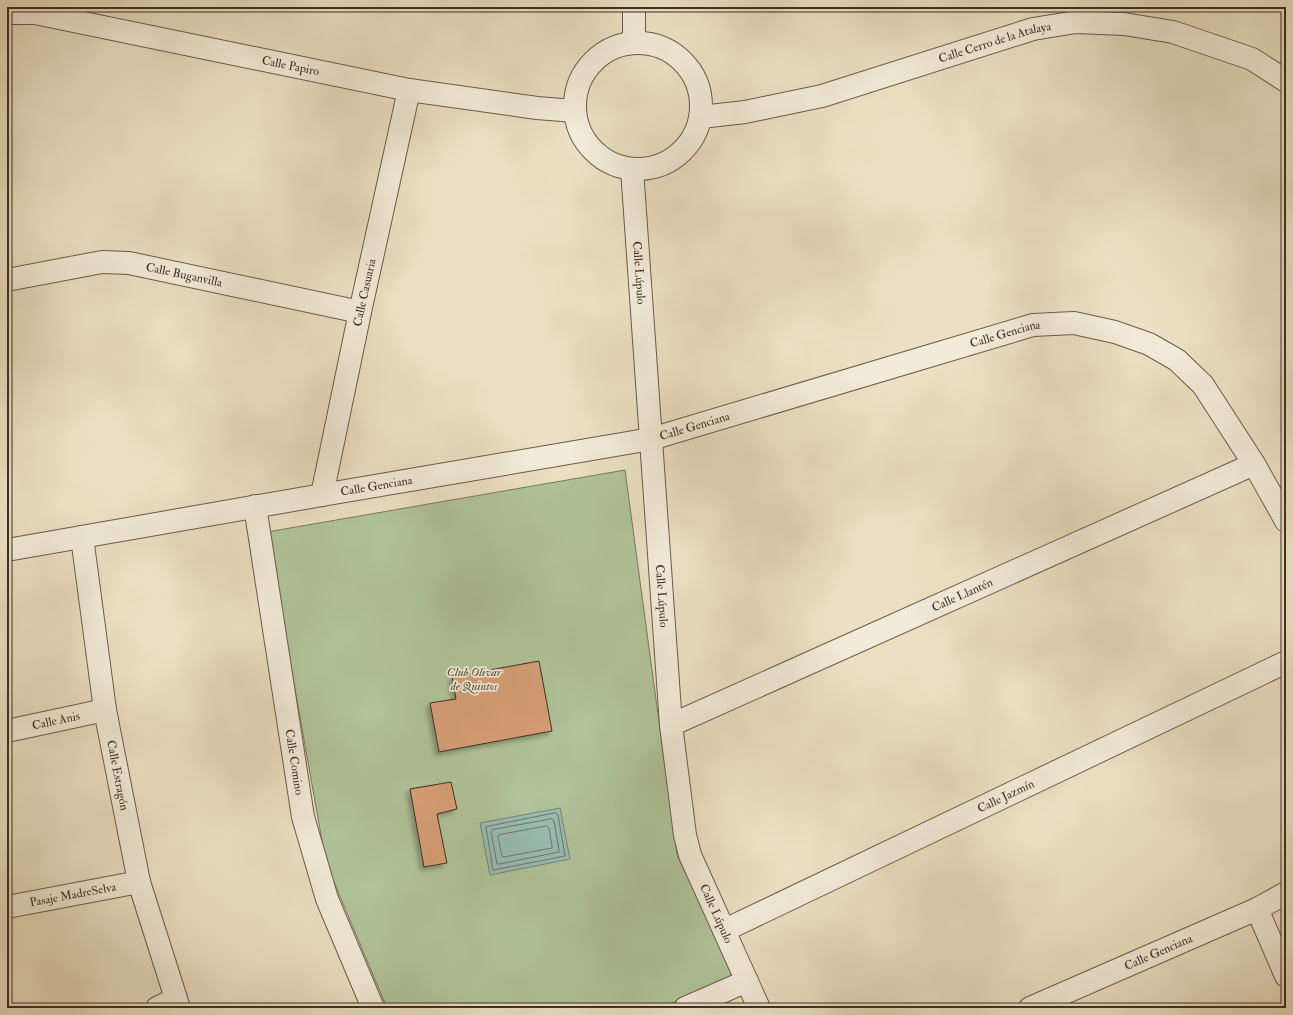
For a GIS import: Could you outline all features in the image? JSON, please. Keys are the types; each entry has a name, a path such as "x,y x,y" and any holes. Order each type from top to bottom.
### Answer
{"street":[{"path":"634,7 634,43"},
{"name":"Calle Papiro","path":"7,13 35,13 409,90 537,108 575,111"},
{"name":"Calle Cerro de la Atalaya","path":"700,117 745,112 822,96 1033,29 1076,22 1124,24 1173,32 1252,59 1286,81"},
{"path":"634,43 653,45 671,52 685,64 696,80 701,98 700,117 695,135 684,150 669,161 651,168 632,169 615,165 600,156 587,144 579,128 575,111 576,91 584,73 597,58 615,47 634,43"},
{"name":"Calle Casuaria","path":"322,494 409,90"},
{"name":"Calle Lúpulo","path":"632,169 671,725 685,835 690,855 759,1008"},
{"name":"Calle Buganvilla","path":"7,280 102,262 129,263 360,312"},
{"name":"Calle Genciana","path":"7,550 322,494 651,439 1033,326 1074,323 1115,332 1149,344 1176,360 1203,385 1254,464 1286,521"},
{"name":"Calle Llantén","path":"671,725 1254,464"},
{"name":"Calle Comino","path":"255,506 303,817 327,899 373,1008"},
{"name":"Calle Estragón","path":"82,537 105,710 139,882 170,1005"},
{"name":"Calle Jazmín","path":"725,930 1286,662"},
{"name":"Calle Anis","path":"7,731 105,710"},
{"name":"Pasaje MadreSelva","path":"7,907 139,882"},
{"name":"Calle Genciana","path":"1030,1008 1286,894"},
{"path":"1257,908 1286,976"},
{"path":"685,1008 748,981"}],"green space":[{"name":"Club Olivar de Quintos","path":"625,470 677,855 734,976 662,1008 387,1008 326,863 267,532"}],"water":[{"path":"560,808 570,859 490,875 480,823"}],"building":[{"path":"539,661 552,731 439,752 430,703 456,699 452,677"},
{"path":"451,782 457,809 437,814 447,863 424,867 410,789"}]}
